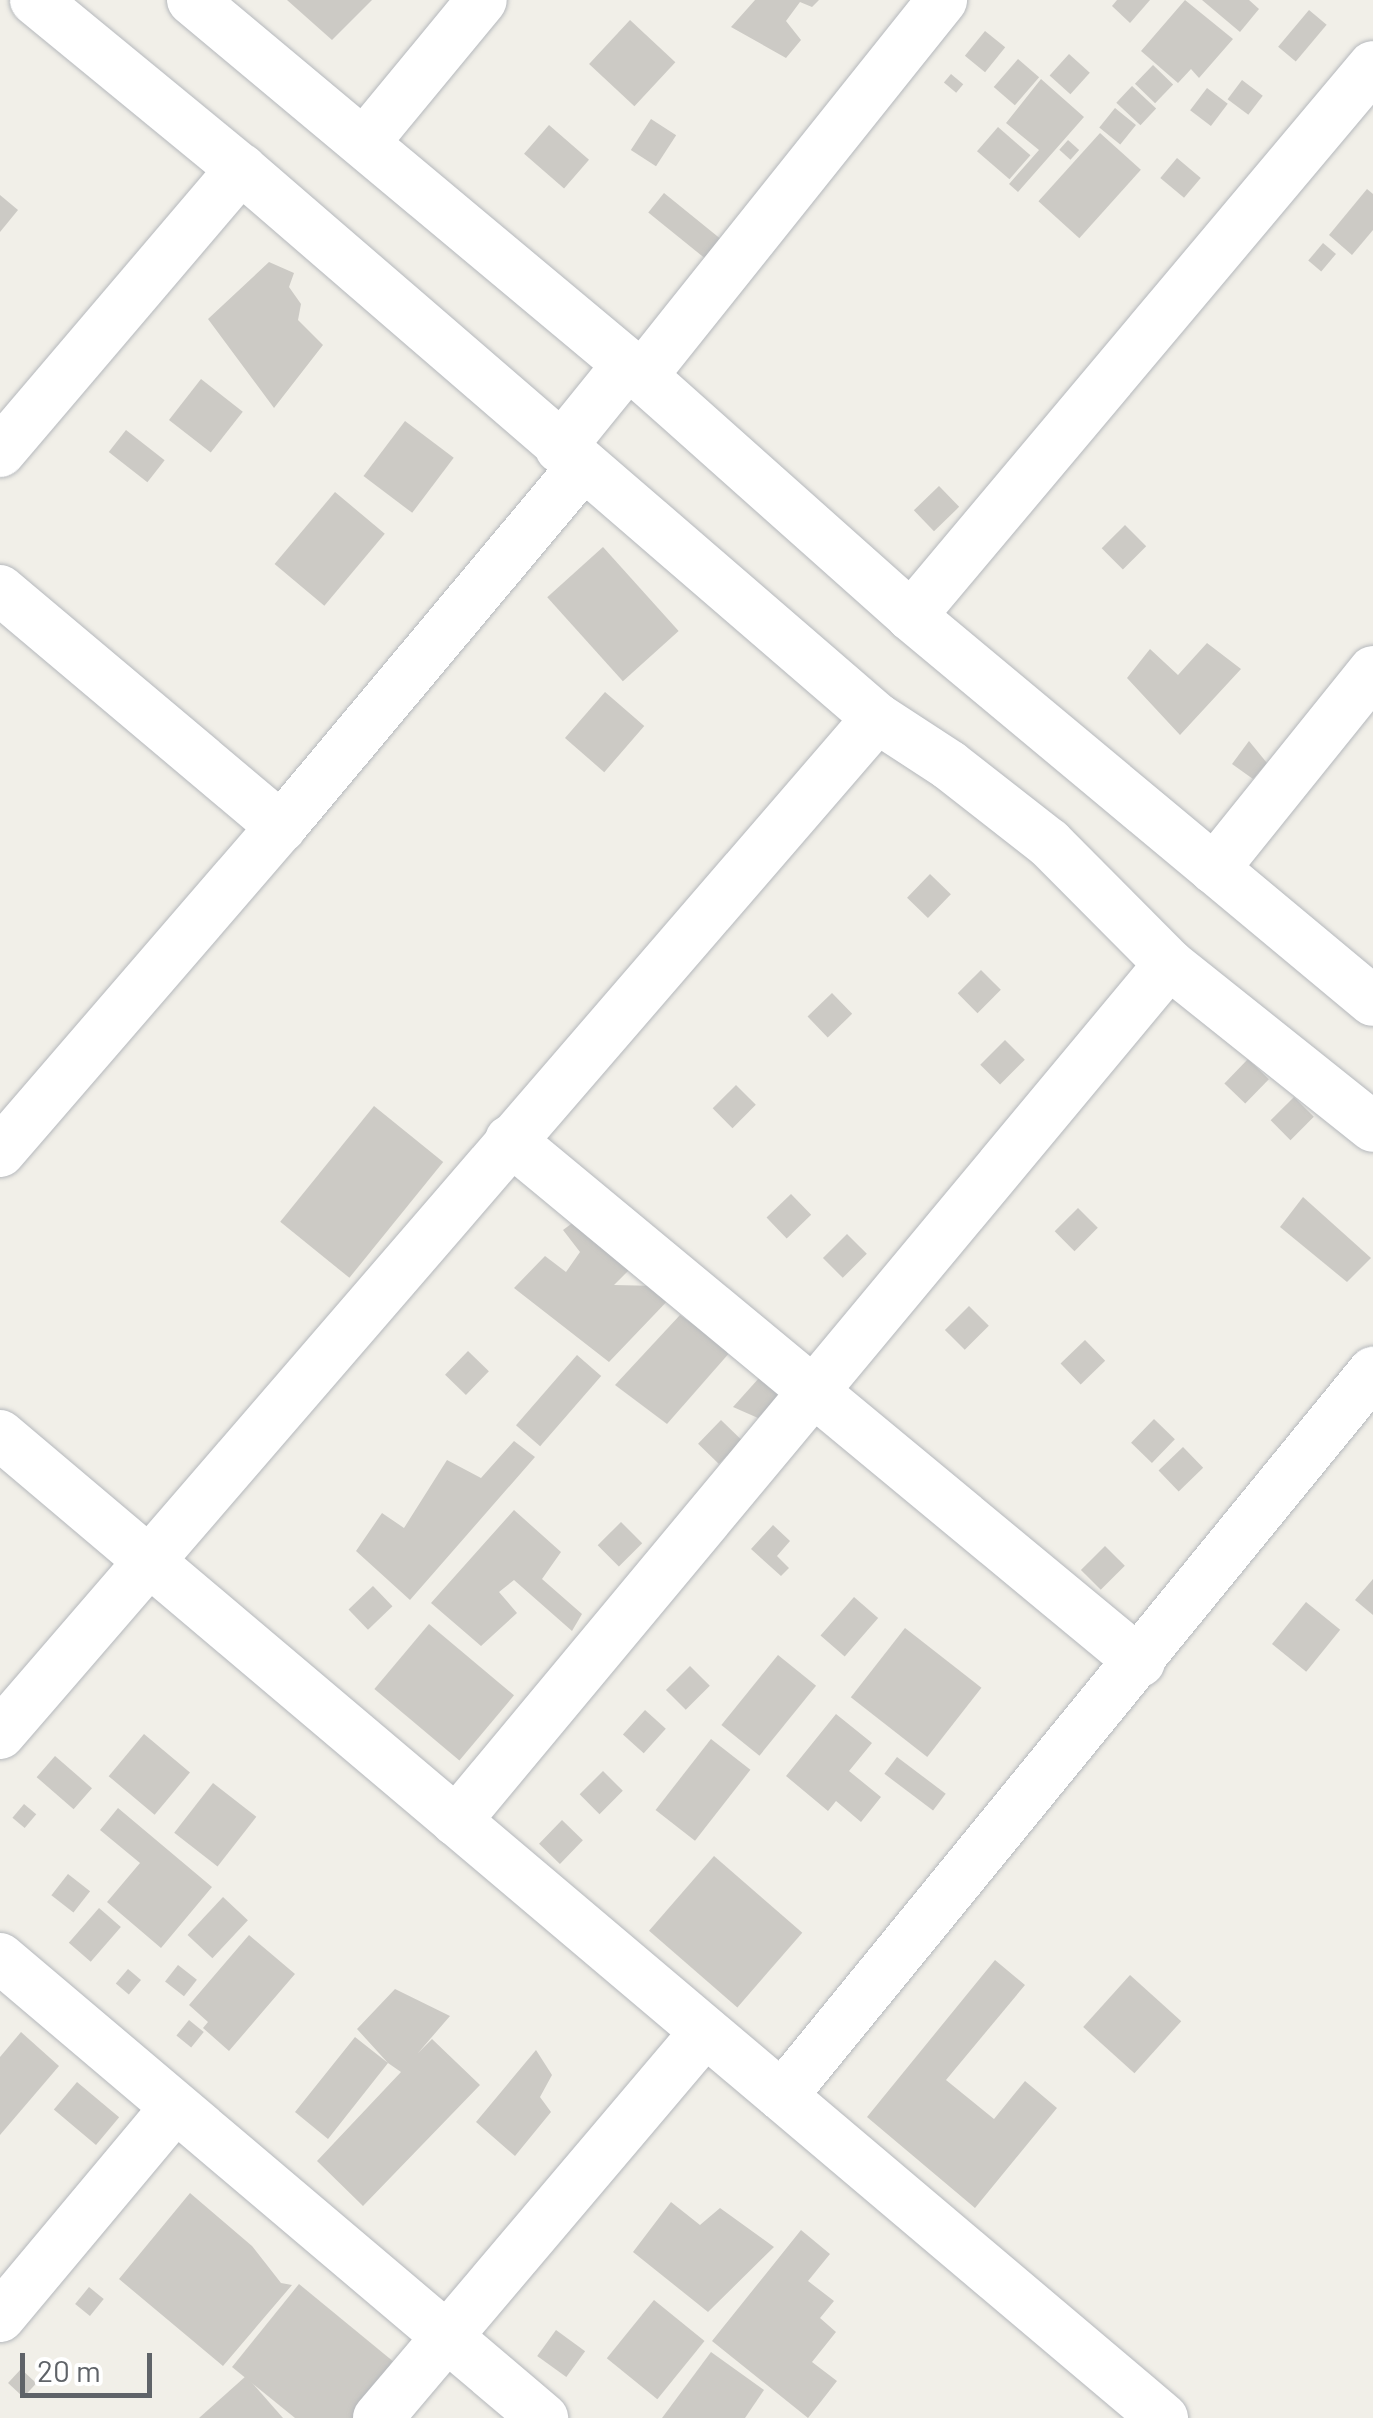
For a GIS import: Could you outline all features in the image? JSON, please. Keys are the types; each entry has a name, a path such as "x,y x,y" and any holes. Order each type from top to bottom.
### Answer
{"street":[{"path":"34,0 241,169 877,718 948,765 1037,833 1169,964 1373,1127"},
{"path":"192,0 635,370 910,616 1373,1000"},
{"path":"364,143 482,0"},
{"path":"0,1152 281,827 635,370 942,0"},
{"path":"910,616 1373,66"},
{"path":"0,452 241,169"},
{"path":"0,590 281,827"},
{"path":"1214,869 1373,672"},
{"path":"0,1734 877,718"},
{"path":"456,1821 1169,964"},
{"path":"510,1140 1140,1662"},
{"path":"782,2096 1373,1372"},
{"path":"0,1435 1164,2418"},
{"path":"0,1958 543,2418"},
{"path":"378,2418 705,2032"},
{"path":"0,2316 175,2108"}],"building":[{"path":"287,0 372,0 332,40"},
{"path":"755,0 819,0 812,7 800,2 786,21 801,40 786,58 731,27"},
{"path":"1117,0 1150,0 1130,23 1112,6"},
{"path":"1185,0 1233,39 1199,78 1191,69 1178,83 1141,51"},
{"path":"1202,0 1249,0 1259,9 1240,32"},
{"path":"1309,10 1327,25 1296,62 1278,47"},
{"path":"630,20 675,62 634,106 589,64"},
{"path":"985,31 1005,47 985,72 965,56"},
{"path":"1069,54 1090,73 1070,94 1050,76"},
{"path":"1018,59 1039,77 1015,105 994,87"},
{"path":"1153,65 1173,84 1155,103 1135,84"},
{"path":"951,74 963,84 956,93 944,82"},
{"path":"1041,79 1084,117 1018,192 1009,184 1039,150 1006,123"},
{"path":"1242,80 1263,96 1248,115 1228,99"},
{"path":"1132,86 1156,109 1140,125 1116,103"},
{"path":"1207,88 1228,104 1211,126 1190,110"},
{"path":"1115,108 1136,125 1120,144 1099,127"},
{"path":"651,119 676,135 656,166 631,150"},
{"path":"549,125 589,160 564,188 524,154"},
{"path":"998,127 1030,155 1009,179 977,151"},
{"path":"1100,133 1141,170 1079,238 1038,201"},
{"path":"1068,140 1079,150 1070,160 1059,150"},
{"path":"1177,158 1201,178 1184,198 1160,178"},
{"path":"1367,189 1373,194 1373,230 1352,255 1329,235"},
{"path":"664,193 721,239 705,258 648,212"},
{"path":"0,195 18,210 0,232"},
{"path":"1323,243 1336,254 1321,272 1308,261"},
{"path":"269,262 294,273 289,287 301,304 298,320 323,345 274,408 208,319"},
{"path":"201,379 243,412 211,453 169,420"},
{"path":"405,421 454,458 412,513 363,476"},
{"path":"126,430 165,460 147,482 109,452"},
{"path":"939,486 959,507 934,531 914,510"},
{"path":"335,492 385,534 324,606 275,564"},
{"path":"1125,525 1146,546 1123,570 1102,548"},
{"path":"603,547 679,631 623,681 547,597"},
{"path":"1207,643 1241,669 1180,735 1127,678 1150,649 1178,675"},
{"path":"605,692 644,726 604,772 565,738"},
{"path":"1249,741 1267,763 1253,779 1232,764"},
{"path":"930,874 951,894 928,918 907,898"},
{"path":"981,970 1001,990 977,1013 958,993"},
{"path":"832,993 852,1014 828,1037 808,1017"},
{"path":"1005,1040 1025,1060 1000,1085 980,1065"},
{"path":"1248,1059 1269,1079 1245,1104 1224,1083"},
{"path":"736,1085 756,1105 732,1128 713,1108"},
{"path":"1294,1097 1314,1117 1290,1140 1271,1120"},
{"path":"374,1106 443,1162 349,1278 280,1222"},
{"path":"791,1194 811,1215 787,1238 767,1218"},
{"path":"1303,1197 1371,1258 1347,1282 1280,1227"},
{"path":"1078,1208 1098,1228 1074,1251 1055,1231"},
{"path":"579,1218 633,1266 614,1285 658,1286 674,1294 609,1362 514,1288 545,1256 566,1272 580,1252 563,1230"},
{"path":"847,1234 867,1254 843,1278 823,1258"},
{"path":"969,1306 989,1326 965,1350 945,1330"},
{"path":"680,1315 731,1351 667,1424 615,1385"},
{"path":"1085,1340 1105,1361 1081,1384 1061,1364"},
{"path":"468,1351 489,1371 466,1395 445,1375"},
{"path":"577,1355 601,1376 540,1446 516,1425"},
{"path":"759,1378 783,1394 758,1418 733,1407"},
{"path":"1154,1419 1175,1439 1152,1463 1131,1443"},
{"path":"721,1420 742,1440 719,1464 698,1444"},
{"path":"514,1441 535,1457 410,1600 356,1551 382,1513 404,1528 447,1460 481,1478"},
{"path":"1183,1447 1203,1468 1179,1491 1159,1471"},
{"path":"514,1510 561,1552 542,1579 582,1614 572,1631 514,1580 499,1592 517,1613 481,1646 431,1603"},
{"path":"621,1522 642,1543 619,1567 598,1545"},
{"path":"773,1525 790,1541 777,1556 789,1568 781,1576 751,1549"},
{"path":"1105,1546 1125,1566 1101,1590 1081,1570"},
{"path":"1373,1579 1373,1615 1355,1600"},
{"path":"373,1586 392,1606 368,1630 349,1610"},
{"path":"854,1597 878,1618 845,1656 821,1635"},
{"path":"1306,1602 1340,1630 1306,1672 1272,1644"},
{"path":"429,1624 514,1695 459,1760 374,1689"},
{"path":"905,1628 981,1688 927,1757 851,1697"},
{"path":"778,1655 816,1686 759,1756 721,1725"},
{"path":"690,1666 710,1686 686,1710 666,1690"},
{"path":"645,1710 666,1729 644,1753 623,1735"},
{"path":"836,1714 872,1743 849,1771 881,1797 861,1822 836,1801 828,1811 786,1776"},
{"path":"144,1734 190,1773 155,1815 109,1776"},
{"path":"711,1739 750,1770 695,1841 656,1810"},
{"path":"55,1756 92,1788 74,1809 37,1777"},
{"path":"897,1757 946,1794 933,1810 884,1774"},
{"path":"603,1771 623,1791 599,1814 580,1794"},
{"path":"213,1783 256,1817 218,1867 174,1833"},
{"path":"24,1804 36,1814 25,1828 12,1818"},
{"path":"118,1808 212,1887 161,1948 107,1902 140,1863 100,1830"},
{"path":"562,1820 583,1840 560,1864 539,1844"},
{"path":"714,1856 802,1933 737,2007 649,1931"},
{"path":"68,1874 90,1891 73,1913 51,1895"},
{"path":"223,1897 248,1920 212,1958 188,1935"},
{"path":"99,1908 121,1927 91,1962 69,1943"},
{"path":"249,1935 295,1974 229,2051 203,2028 208,2022 189,2005"},
{"path":"995,1960 1025,1985 946,2080 994,2119 1025,2081 1057,2108 975,2208 867,2117"},
{"path":"178,1965 197,1980 184,1996 165,1982"},
{"path":"128,1969 141,1980 129,1994 116,1984"},
{"path":"1130,1975 1181,2021 1134,2073 1083,2027"},
{"path":"395,1989 450,2016 418,2053 432,2039 480,2085 363,2206 317,2161 401,2072 357,2029"},
{"path":"189,2020 204,2032 191,2048 176,2036"},
{"path":"21,2032 59,2066 0,2135 0,2057"},
{"path":"355,2037 388,2063 328,2139 295,2112"},
{"path":"536,2050 552,2075 540,2097 551,2112 515,2156 476,2122"},
{"path":"77,2082 119,2117 96,2145 54,2110"},
{"path":"190,2193 252,2246 281,2283 292,2285 223,2366 119,2279"},
{"path":"671,2202 700,2225 720,2208 774,2247 708,2312 633,2252"},
{"path":"801,2230 830,2254 808,2281 834,2301 820,2318 836,2332 812,2362 837,2381 808,2418 712,2341"},
{"path":"299,2284 400,2367 359,2418 295,2418 232,2367"},
{"path":"89,2287 104,2299 90,2316 75,2304"},
{"path":"654,2300 705,2341 657,2399 607,2358"},
{"path":"556,2330 585,2351 566,2377 537,2356"},
{"path":"711,2352 764,2390 745,2418 662,2418"},
{"path":"21,2369 36,2383 23,2397 8,2383"},
{"path":"246,2376 283,2418 199,2418"}]}
